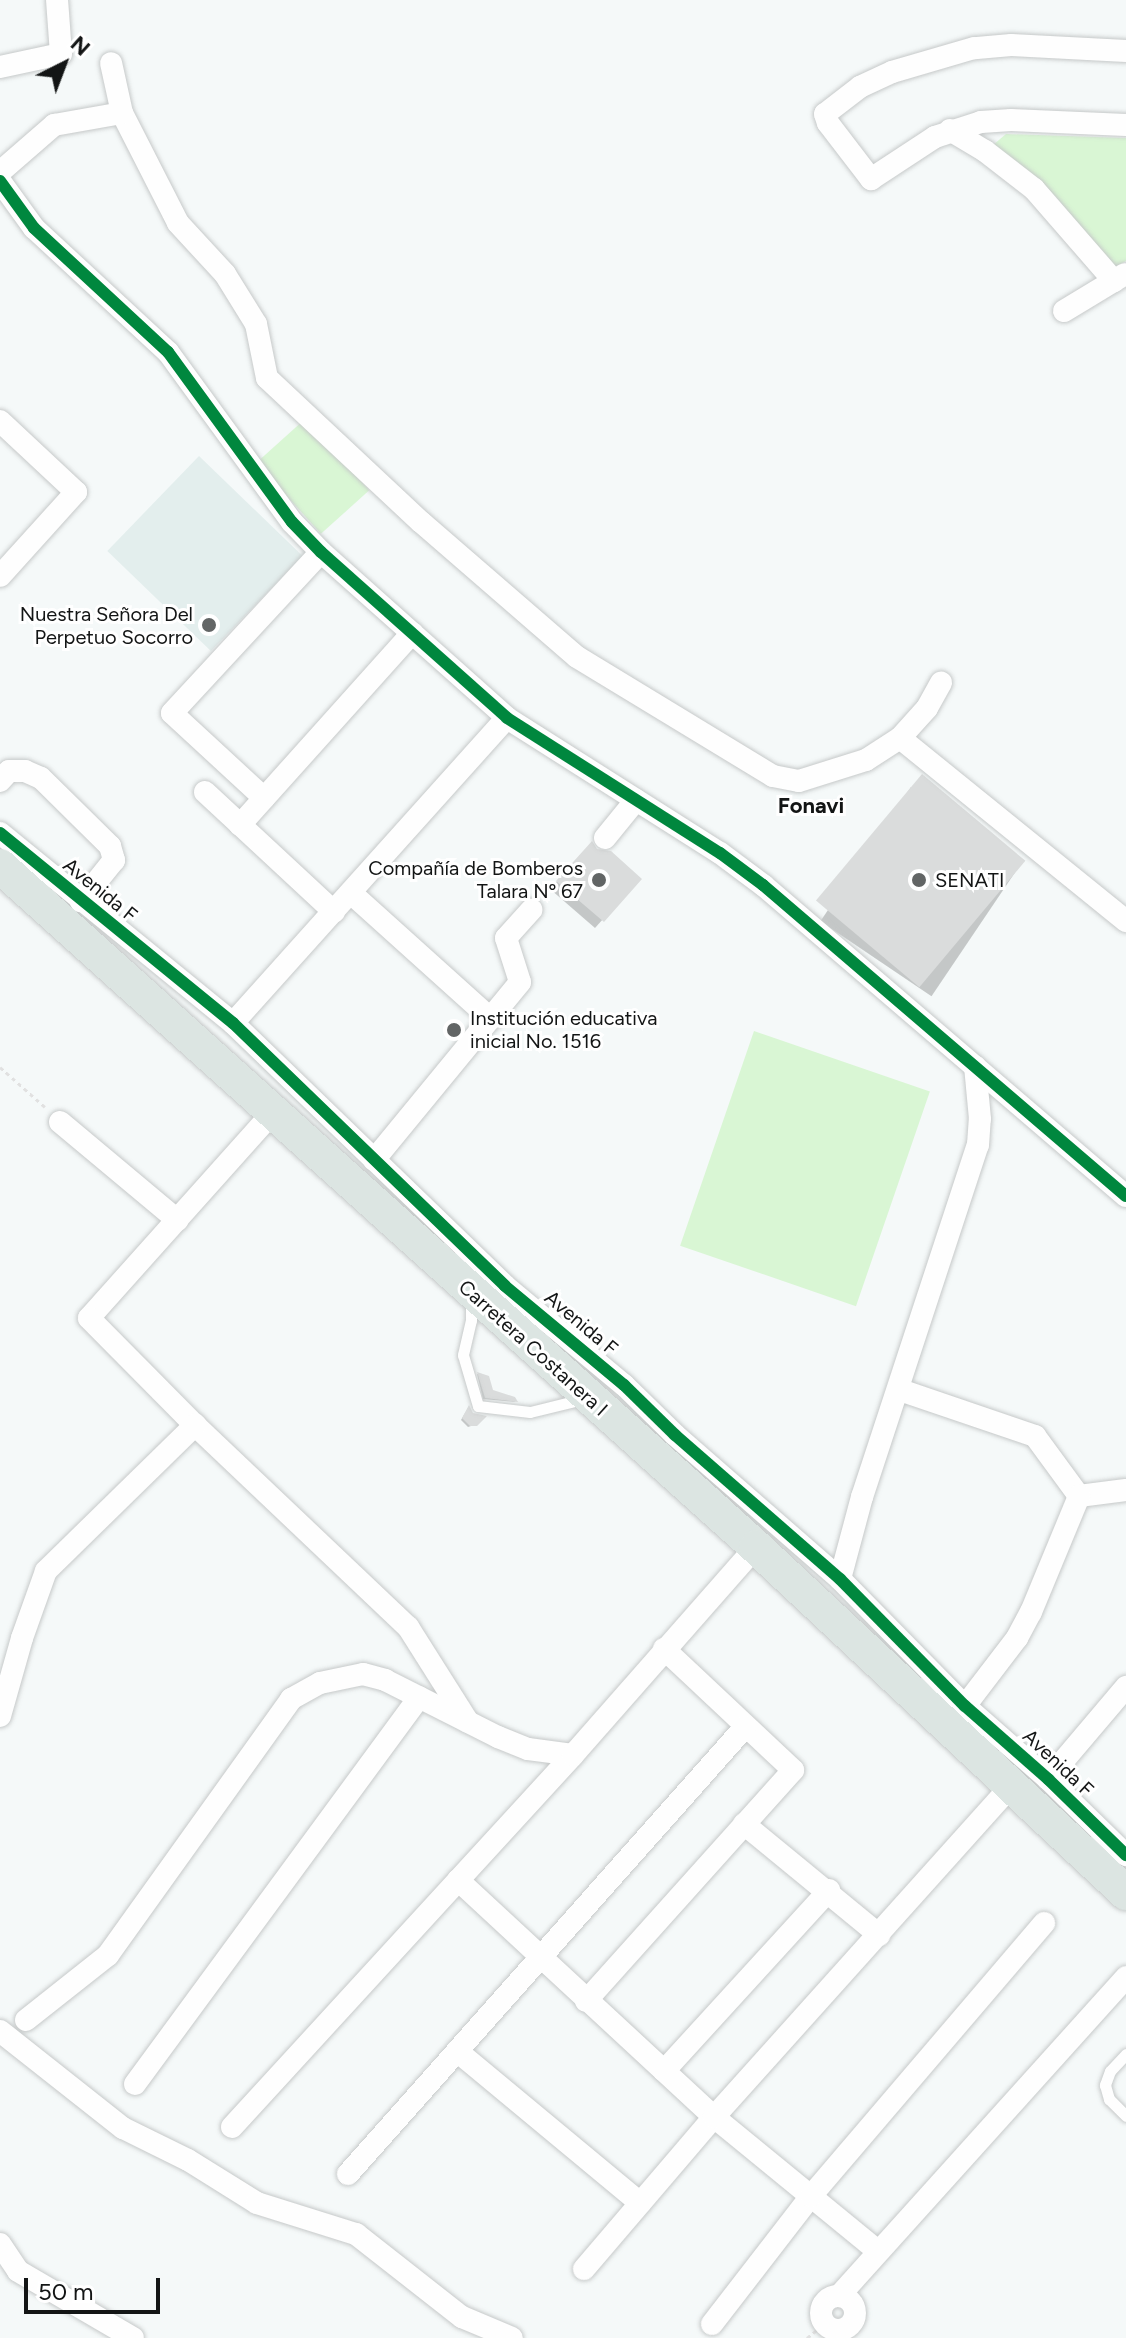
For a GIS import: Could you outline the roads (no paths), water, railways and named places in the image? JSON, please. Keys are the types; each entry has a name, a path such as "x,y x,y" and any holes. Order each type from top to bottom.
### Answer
{"main road":[{"name":"Carretera Costanera I","path":"0,866 275,1110 471,1293 756,1547 1126,1893"},
{"name":"Carretera Costanera I","path":"1061,1835 1126,1916"}],"street":[{"path":"0,67 61,54 57,0"},
{"path":"1126,51 1011,45 974,48 932,57 860,87 825,114 828,123 871,179 910,150 950,130 1011,120 1126,125"},
{"path":"111,63 122,113 178,223 225,274 256,324 267,378 421,522 577,657 773,776 799,781 866,760 900,738 927,708 941,683"},
{"path":"0,172 54,125 122,113"},
{"path":"950,130 985,151 1034,189 1120,277 1064,311"},
{"path":"4,196 34,228 168,352 292,522 321,552 507,718 720,853 763,885 1126,1196"},
{"path":"0,421 76,492 0,576"},
{"path":"264,798 172,713 321,552"},
{"path":"240,825 412,633"},
{"path":"233,1023 507,718"},
{"path":"900,738 1126,921"},
{"path":"0,781 9,771 25,771 41,778 110,846 114,860 81,901"},
{"path":"205,792 334,912"},
{"path":"605,838 636,800"},
{"name":"Avenida F","path":"0,833 233,1023 505,1286 624,1385 675,1435 840,1579 965,1706 1048,1779 1126,1855"},
{"path":"351,893 491,1019"},
{"path":"374,1160 520,982 506,938 531,910"},
{"path":"840,1579 862,1497 900,1390 978,1145 980,1119 975,1066"},
{"path":"275,1110 89,1318 195,1425 408,1627 468,1722"},
{"path":"60,1122 177,1220"},
{"path":"900,1390 1035,1436 1079,1496"},
{"path":"0,1716 22,1638 46,1571 195,1425"},
{"path":"1079,1496 1126,1490"},
{"path":"965,1706 1017,1638 1031,1612 1079,1496"},
{"path":"232,2127 573,1755 756,1547"},
{"path":"586,2001 793,1770 664,1649"},
{"path":"26,2020 108,1955 291,1699 320,1683 363,1674 385,1680 528,1749 573,1755"},
{"path":"1048,1779 1126,1687"},
{"path":"135,2084 419,1697"},
{"path":"348,2174 745,1727"},
{"path":"584,2269 714,2117 1010,1787"},
{"path":"744,1824 829,1890 879,1935"},
{"path":"458,1880 714,2117 878,2251"},
{"path":"664,2071 829,1890"},
{"path":"712,2324 811,2196 1044,1923"},
{"path":"839,2296 854,2308 856,2332 815,2331 822,2305 839,2296 1126,1977"},
{"path":"0,2031 123,2128 188,2160 257,2203 356,2234 462,2317 512,2338"},
{"path":"457,2051 640,2203"},
{"path":"0,2244 18,2271 133,2338"}],"lane":[{"path":"471,1293 471,1320 463,1355 478,1406 530,1412 588,1399"},
{"path":"1126,2054 1110,2071 1105,2085 1109,2099 1126,2116"}],"place":[{"name":"Nuestra Señora Del Perpetuo Socorro","path":"209,625"},
{"name":"Compañía de Bomberos Talara Nº 67","path":"599,880"},
{"name":"SENATI","path":"919,880"},
{"name":"Institución educativa inicial No. 1516","path":"454,1030"}],"district":[{"name":"Fonavi","path":"811,806"}]}
